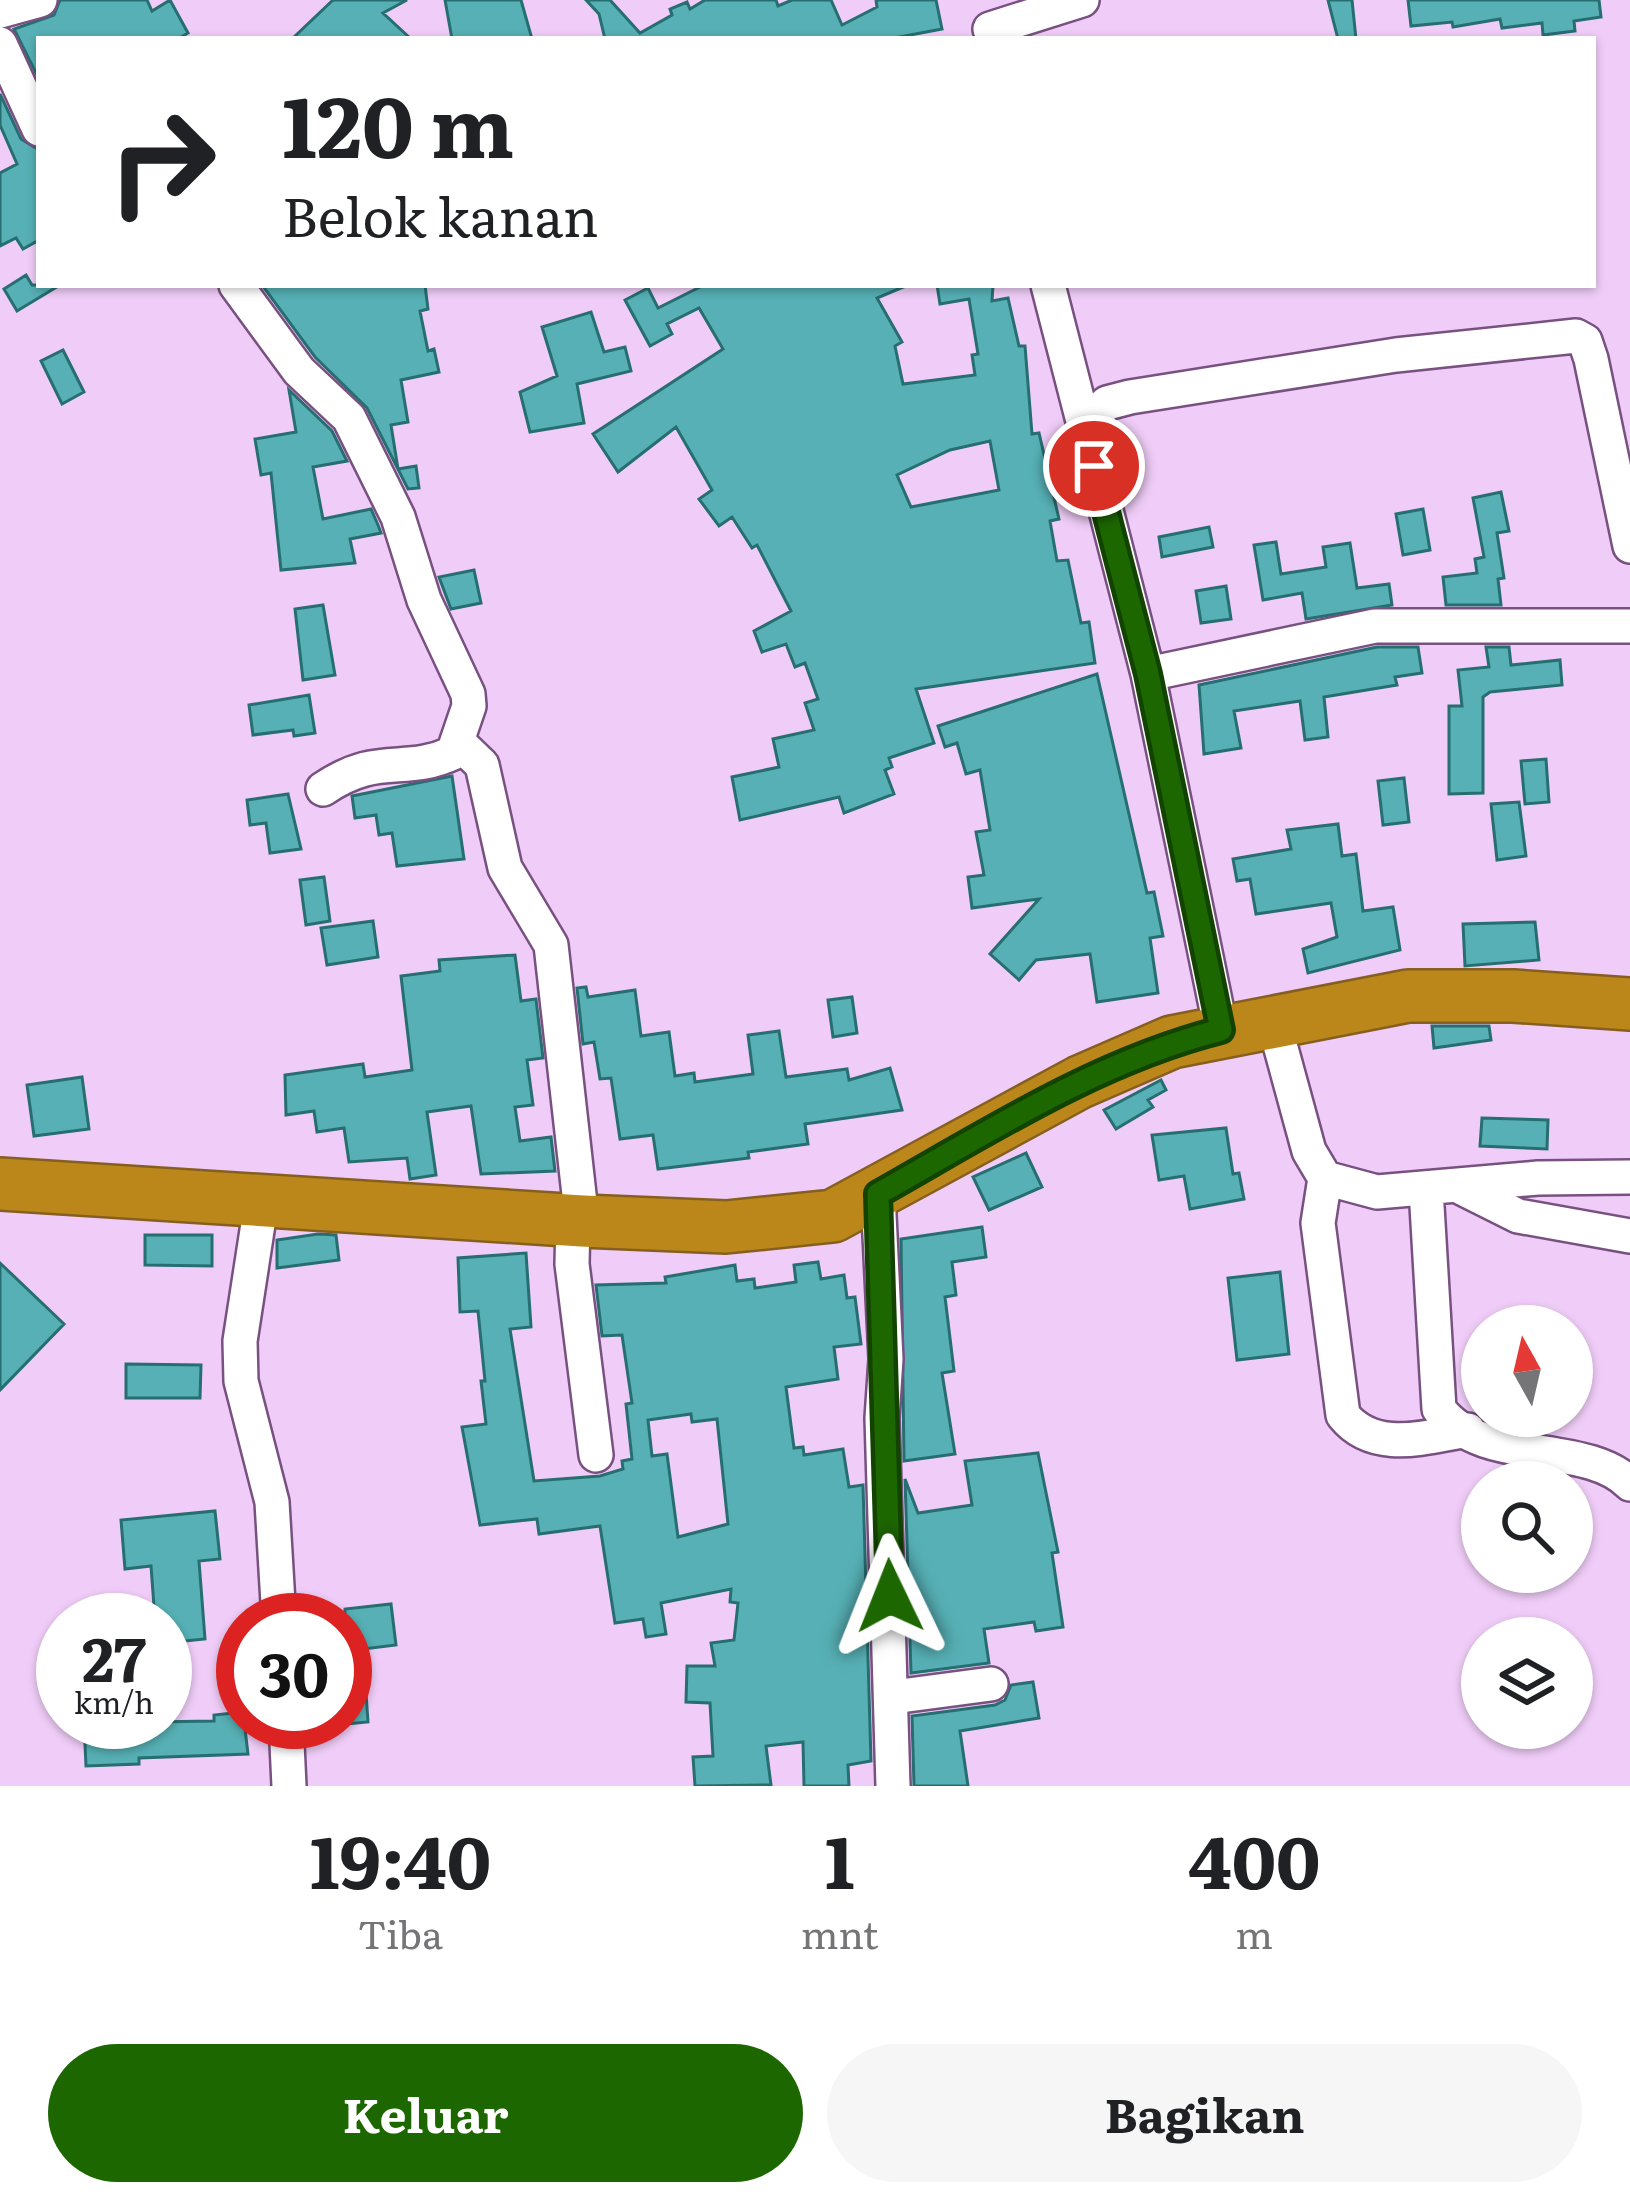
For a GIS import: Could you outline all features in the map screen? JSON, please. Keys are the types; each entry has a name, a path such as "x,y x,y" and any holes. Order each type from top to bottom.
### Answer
{"highway":[{"path":"0,1184 578,1221 788,1223 833,1216 1080,1082 1172,1042 1348,1004 1442,994 1630,1004"}],"street":[{"path":"0,11 40,0"},
{"path":"988,23 1082,0"},
{"path":"0,44 36,122"},
{"path":"238,288 298,371 349,418 398,517 424,600 467,694 469,706 452,753 434,762 365,766 323,789"},
{"path":"1049,288 1148,674 1221,1030"},
{"path":"1083,425 1107,403 1130,397 1396,355 1576,336 1586,341 1592,359 1630,546"},
{"path":"1148,674 1376,626 1630,626"},
{"path":"457,741 482,765 505,868 550,945 578,1221 572,1264 596,1456"},
{"path":"1274,1019 1309,1151 1325,1178 1318,1223 1343,1415 1369,1438 1461,1431"},
{"path":"1325,1178 1377,1192 1538,1178 1630,1177"},
{"path":"1460,1187 1518,1216 1630,1236"},
{"path":"1426,1189 1439,1409 1461,1425"},
{"path":"878,1194 893,1786"},
{"path":"262,1198 240,1341 241,1381 272,1502 277,1593"},
{"path":"1485,1437 1527,1454 1594,1462 1630,1484"},
{"path":"893,1697 991,1684"},
{"path":"287,1749 289,1786"}],"building":[{"path":"60,0 147,0 152,11 170,0 188,33 36,36 36,73 14,29 54,15"},
{"path":"333,0 407,0 383,13 408,36 295,36"},
{"path":"445,0 521,0 531,36 451,36"},
{"path":"586,0 610,0 640,33 687,2 690,9 705,0 776,0 778,6 792,0 831,0 842,25 877,7 876,0 936,0 942,29 905,36 604,36 599,14"},
{"path":"1328,0 1352,0 1356,36 1337,36"},
{"path":"1408,0 1599,0 1601,17 1574,21 1575,31 1543,35 1542,23 1502,28 1500,19 1453,27 1452,22 1411,26"},
{"path":"0,94 21,139 36,148 36,242 23,249 16,238 0,246 0,173 17,164 0,125"},
{"path":"26,275 36,288 55,288 17,311 4,289"},
{"path":"264,288 425,288 428,309 420,311 428,351 434,349 439,372 401,380 408,422 391,425 398,469 416,466 419,488 408,489 367,408 315,357"},
{"path":"648,288 658,308 698,288 901,288 877,298 902,342 895,346 903,384 975,375 972,355 978,354 969,299 940,304 937,288 993,288 992,301 1008,298 1019,346 1025,346 1032,434 1039,433 1059,519 1050,521 1057,561 1068,560 1081,623 1089,622 1095,663 916,689 934,743 889,758 892,767 885,770 894,794 844,813 839,797 740,820 732,777 779,767 773,739 814,730 805,703 818,699 805,663 795,667 786,644 762,652 754,631 791,611 757,545 752,548 732,517 719,526 699,499 712,490 676,427 618,472 593,434 723,349 699,308 667,324 672,334 650,346 625,300","holes":["990,441 999,490 911,507 897,475 950,450"]},
{"path":"591,312 604,352 625,347 631,371 577,384 584,423 530,432 520,392 557,376 542,327"},
{"path":"63,350 84,392 62,404 41,361"},
{"path":"289,390 332,431 347,461 313,467 323,519 371,509 378,525 381,533 350,539 355,563 281,570 271,473 261,475 255,439 296,432"},
{"path":"1501,492 1509,531 1497,533 1504,578 1498,579 1501,605 1446,605 1443,577 1477,573 1475,559 1484,557 1473,498"},
{"path":"1423,509 1430,550 1403,555 1396,514"},
{"path":"1209,527 1213,547 1162,557 1159,537"},
{"path":"1276,542 1281,574 1326,567 1323,547 1350,543 1357,588 1389,584 1392,605 1306,619 1302,593 1263,600 1254,545"},
{"path":"474,570 481,603 451,609 439,577"},
{"path":"1226,586 1231,619 1201,623 1196,591"},
{"path":"323,605 335,675 303,680 295,609"},
{"path":"1377,647 1418,647 1422,673 1395,677 1397,685 1324,697 1328,737 1305,740 1300,701 1234,711 1241,748 1204,754 1199,685"},
{"path":"1486,647 1509,647 1511,665 1560,660 1562,685 1490,692 1483,697 1483,793 1449,794 1449,706 1462,706 1458,670 1489,667"},
{"path":"1097,674 1147,893 1154,892 1163,936 1150,938 1158,993 1097,1002 1090,954 1036,960 1019,980 990,954 1039,899 972,908 968,877 984,875 976,832 990,830 980,770 966,774 957,743 945,747 938,726"},
{"path":"309,695 315,733 294,736 293,730 253,735 249,705"},
{"path":"1546,759 1549,802 1525,804 1521,761"},
{"path":"452,776 464,859 397,866 392,833 379,835 376,815 355,818 352,796"},
{"path":"1404,778 1409,822 1383,825 1378,781"},
{"path":"288,794 301,849 270,853 266,823 250,825 247,800"},
{"path":"1519,802 1526,856 1497,860 1491,804"},
{"path":"1338,824 1342,856 1356,854 1363,911 1393,907 1400,950 1308,973 1303,949 1337,937 1331,903 1256,914 1250,879 1237,881 1233,859 1291,849 1287,830"},
{"path":"324,877 330,921 306,925 300,880"},
{"path":"373,921 378,957 327,965 321,928"},
{"path":"1535,922 1539,960 1465,966 1463,924"},
{"path":"515,955 521,1001 536,999 543,1058 527,1060 533,1105 515,1107 520,1141 551,1137 555,1171 481,1174 471,1106 427,1112 436,1175 410,1179 407,1158 349,1162 344,1128 317,1132 314,1111 286,1115 285,1075 363,1064 365,1077 412,1070 401,976 440,971 439,960"},
{"path":"586,987 588,997 635,990 641,1036 669,1032 675,1076 694,1073 695,1082 753,1074 748,1035 779,1031 786,1077 847,1069 849,1080 890,1068 902,1110 805,1124 808,1144 748,1152 749,1158 658,1169 653,1135 620,1139 611,1078 600,1079 594,1042 583,1044 577,988"},
{"path":"852,997 857,1033 833,1037 828,1000"},
{"path":"1432,1026 1489,1026 1491,1040 1434,1048"},
{"path":"82,1077 89,1129 34,1136 27,1085"},
{"path":"1161,1080 1166,1090 1148,1100 1153,1107 1116,1129 1104,1110"},
{"path":"1482,1118 1548,1120 1547,1149 1480,1146"},
{"path":"1226,1128 1233,1174 1239,1173 1244,1199 1190,1209 1184,1176 1159,1180 1152,1135"},
{"path":"1026,1153 1042,1187 989,1210 973,1177"},
{"path":"982,1227 986,1257 952,1262 956,1295 945,1297 954,1371 942,1373 955,1454 904,1461 901,1239"},
{"path":"145,1235 212,1235 212,1266 145,1265"},
{"path":"336,1235 339,1260 277,1268 277,1240"},
{"path":"526,1253 531,1327 510,1329 534,1481 600,1476 623,1469 622,1461 632,1459 626,1404 632,1403 622,1335 602,1336 596,1285 666,1283 665,1277 735,1265 737,1281 754,1279 755,1288 796,1282 794,1265 818,1262 821,1279 844,1275 847,1298 855,1297 861,1344 834,1347 838,1379 786,1387 794,1448 803,1447 804,1455 843,1449 849,1487 863,1485 871,1761 848,1765 849,1786 804,1786 803,1742 766,1746 771,1785 695,1786 693,1757 713,1756 710,1703 686,1702 687,1666 715,1666 711,1643 734,1640 738,1603 730,1602 731,1589 661,1603 666,1634 646,1637 643,1619 615,1623 600,1526 539,1534 537,1519 480,1525 462,1427 486,1424 481,1381 485,1381 478,1311 460,1312 458,1258","holes":["691,1414 692,1422 717,1419 728,1524 678,1537 667,1454 652,1456 648,1420"]},
{"path":"0,1263 64,1324 0,1390"},
{"path":"1280,1272 1289,1354 1237,1360 1228,1278"},
{"path":"126,1364 201,1365 200,1398 126,1398"},
{"path":"1038,1453 1058,1552 1052,1553 1063,1627 1036,1631 1034,1622 984,1629 989,1663 911,1673 905,1479 918,1513 972,1505 965,1461"},
{"path":"215,1511 220,1559 199,1561 205,1639 192,1640 192,1593 153,1593 151,1566 125,1569 121,1520"},
{"path":"391,1604 396,1645 372,1648 372,1606"},
{"path":"1033,1682 1039,1718 960,1731 968,1786 914,1786 912,1716 995,1705 1005,1700 1011,1685"},
{"path":"214,1715 216,1749 247,1749 248,1754 139,1758 139,1764 86,1766 85,1749 192,1749 192,1721 214,1721"}],"route":[{"path":"890,1596 878,1194 1080,1082 1172,1042 1221,1030 1148,674 1094,466"}]}
